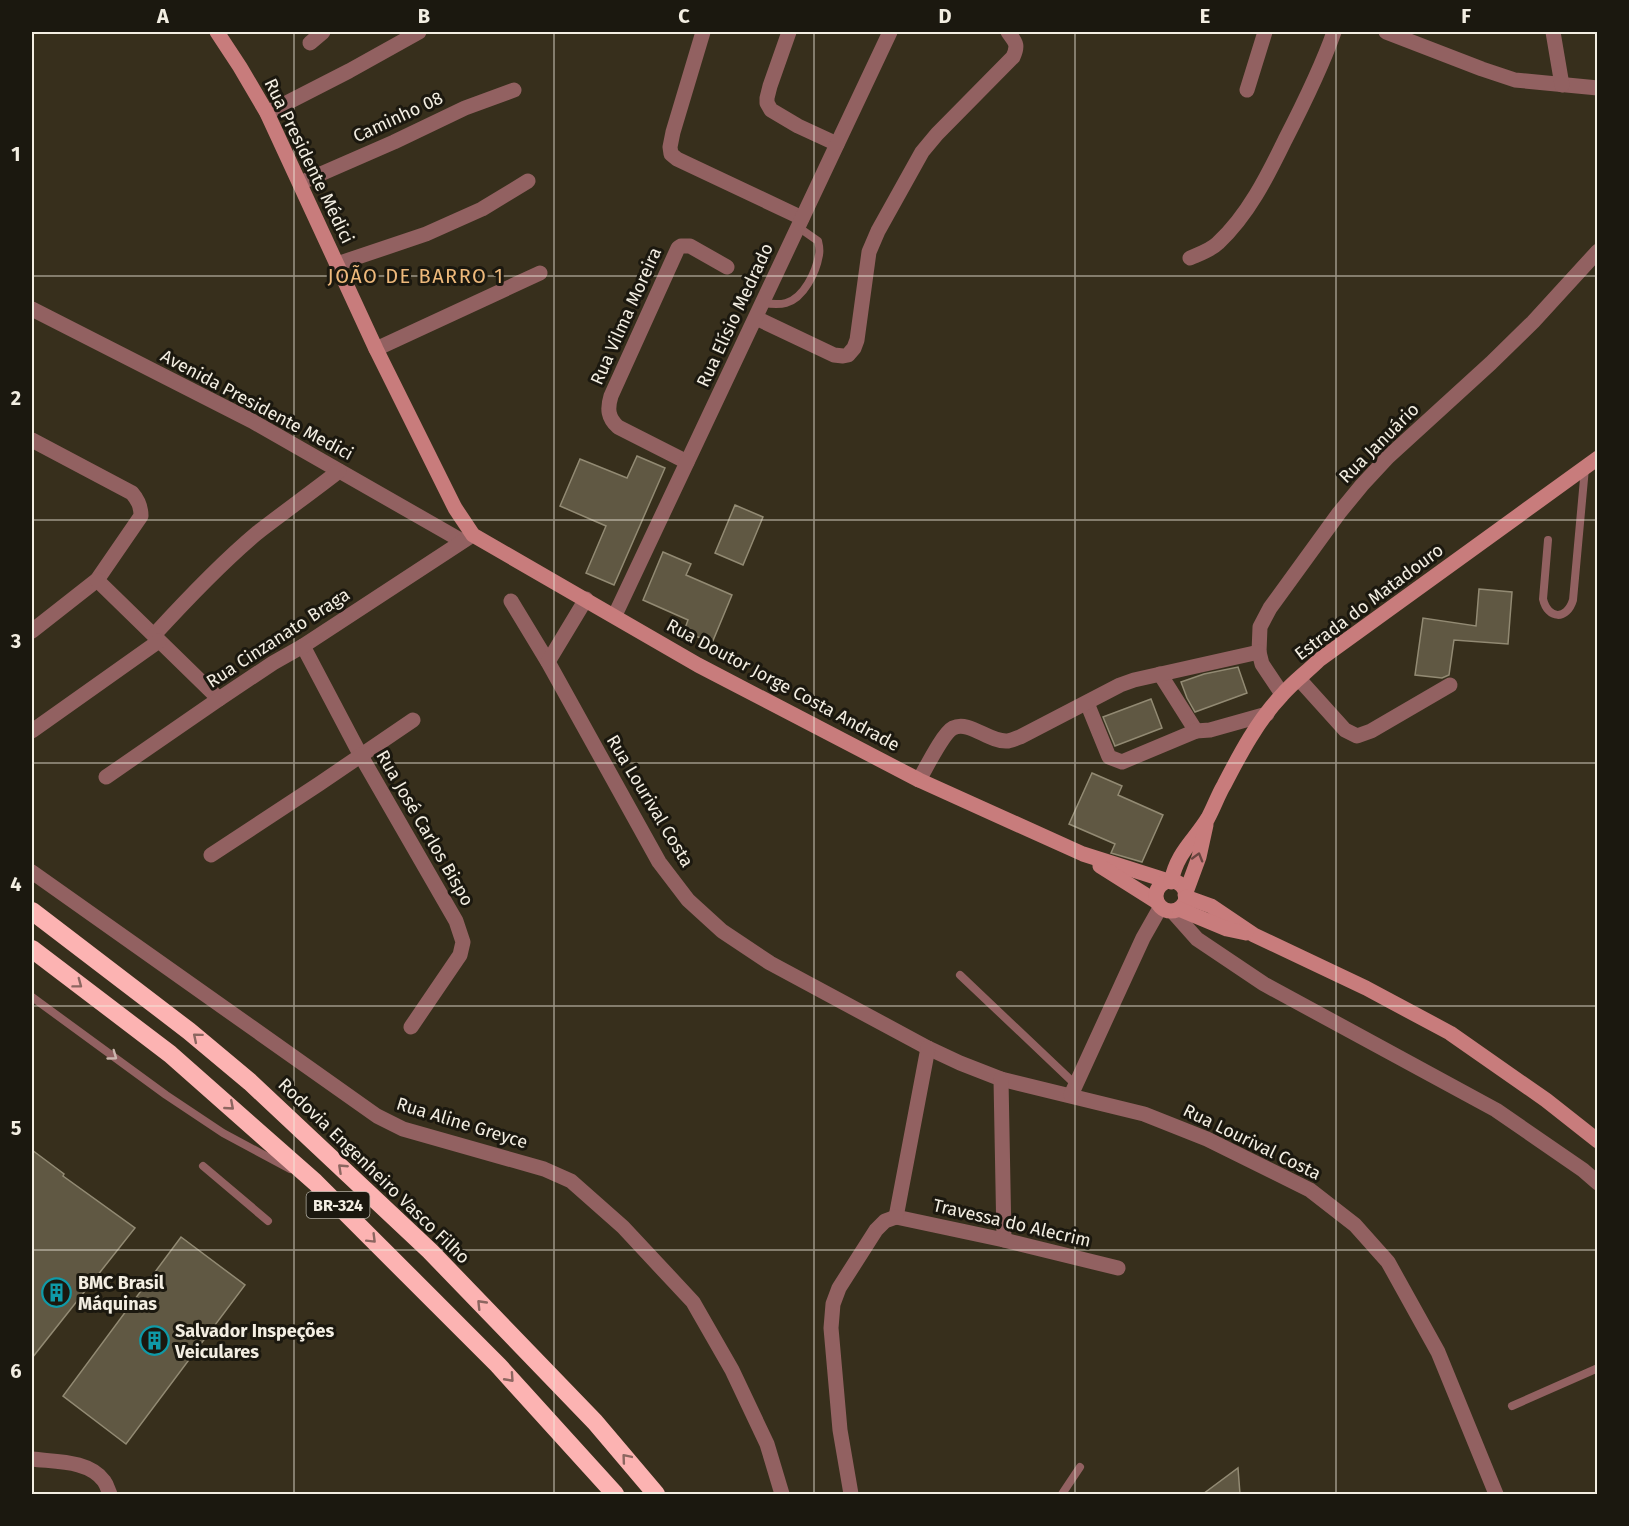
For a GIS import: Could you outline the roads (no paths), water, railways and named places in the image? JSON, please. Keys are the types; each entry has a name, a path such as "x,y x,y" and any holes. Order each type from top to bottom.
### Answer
{"highway":[{"name":"Rodovia Engenheiro Vasco Filho","path":"32,911 189,1030 275,1105 430,1251 595,1422 656,1494"},
{"name":"BR-324","path":"32,949 170,1054 315,1182 498,1365 615,1494"}],"main road":[{"name":"Rua Presidente Médici","path":"218,32 267,113 376,349 455,507 467,538"},
{"name":"Estrada do Matadouro","path":"1208,819 1181,855 1169,881 1157,889 1155,896 1173,904 1199,857 1208,819 1224,784 1244,748 1282,694 1319,660 1598,458"},
{"name":"Rua Doutor Jorge Costa Andrade","path":"467,538 586,599 698,665 919,780 1083,854 1173,904 1227,929 1254,934 1366,988 1450,1033 1546,1100 1598,1141"},
{"name":"Rua Doutor Jorge Costa Andrade","path":"1083,854 1169,881"},
{"path":"1169,881 1181,885 1173,904"}],"street":[{"path":"310,43 323,32"},
{"path":"267,113 419,32"},
{"path":"703,32 673,132 671,154 800,223"},
{"path":"789,32 770,86 768,103 771,110 798,126 837,144"},
{"name":"Rua Elísio Medrado","path":"615,615 890,32"},
{"path":"756,318 834,355 848,355 857,340 869,252 878,231 922,152 1013,57 1017,50 1016,43 1008,32"},
{"path":"1247,90 1265,32"},
{"path":"1190,258 1216,245 1240,218 1264,183 1301,110 1334,32"},
{"path":"1386,32 1515,80 1598,88"},
{"path":"1552,32 1562,85"},
{"name":"Caminho 08","path":"300,183 465,108 514,90"},
{"path":"337,264 426,234 482,209 528,181"},
{"name":"Rua Vilma Moreira","path":"687,462 618,427 611,421 608,405 678,248 690,246 727,267"},
{"name":"Rua Januário","path":"1259,652 1260,627 1270,608 1362,485 1388,457 1533,322 1598,250"},
{"path":"376,349 540,273"},
{"name":"Avenida Presidente Medici","path":"32,309 252,421 339,471 467,538"},
{"path":"32,440 132,493 141,507 141,516 98,580 32,631"},
{"path":"32,731 157,638 196,590 233,554 339,471"},
{"name":"Rua Cinzanato Braga","path":"106,777 273,663 303,646 467,538"},
{"path":"98,580 219,699"},
{"path":"548,662 586,599"},
{"name":"Rua Lourival Costa","path":"511,601 548,662 659,862 688,900 722,931 770,963 960,1063 1001,1079 1073,1090 1144,1114 1207,1139 1310,1190 1355,1225 1388,1262 1438,1353 1496,1494"},
{"name":"Rua José Carlos Bispo","path":"303,646 361,756 456,921 464,942 460,955 411,1027"},
{"path":"919,780 952,728 974,729 992,739 1008,741 1120,685 1160,674 1259,652 1262,664 1282,694"},
{"path":"1160,674 1196,731"},
{"path":"1299,679 1345,730 1357,736 1371,731 1450,686"},
{"path":"1087,703 1109,757 1122,762 1196,731 1210,730 1267,714"},
{"path":"211,855 413,720"},
{"name":"Rua Aline Greyce","path":"32,872 377,1116 403,1129 544,1169 571,1181 623,1227 693,1302 732,1370 767,1444 782,1494"},
{"path":"1073,1090 1143,938 1173,904 1197,939 1263,984 1496,1110 1583,1170 1598,1183"},
{"path":"851,1494 840,1430 831,1328 833,1304 839,1288 876,1230 885,1221 896,1216 928,1048"},
{"path":"1001,1079 1004,1240"},
{"name":"Travessa do Alecrim","path":"896,1216 1118,1268"},
{"path":"32,1460 76,1465 92,1471 104,1481 110,1494"}],"lane":[{"path":"762,303 784,304 796,298 804,290 815,268 819,254 818,241 800,223"},
{"path":"1548,540 1543,599 1549,613 1557,615 1571,608 1573,600 1585,467"},
{"path":"960,975 1073,1090"},
{"path":"32,997 166,1095 223,1133 315,1182"},
{"path":"203,1166 268,1221"},
{"path":"1512,1406 1598,1368"},
{"path":"1062,1494 1080,1467"}],"place":[{"name":"BMC Brasil Máquinas","path":"57,1293"},
{"name":"Salvador Inspeções Veiculares","path":"154,1341"}],"district":[{"name":"JOÃO DE BARRO 1","path":"416,276"}]}
